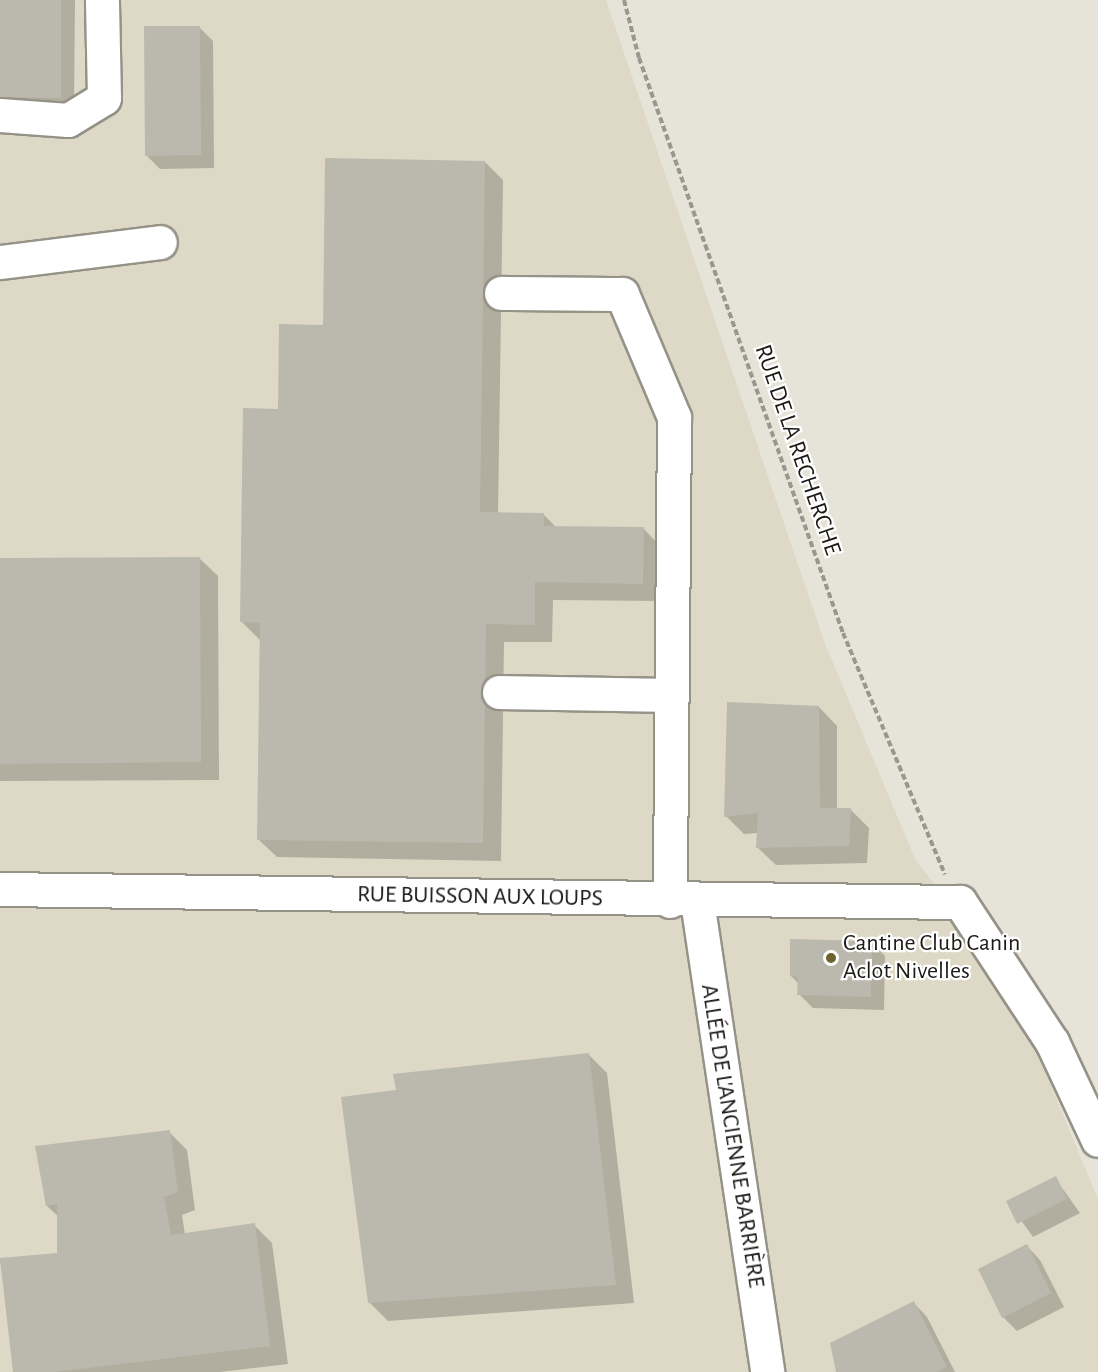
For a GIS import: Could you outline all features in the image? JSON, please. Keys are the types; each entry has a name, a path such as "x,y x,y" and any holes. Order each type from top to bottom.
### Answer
{"street":[{"path":"0,115 68,120 105,98 102,0"},
{"path":"0,261 160,242"},
{"name":"ALLÉE DE L'ANCIENNE BARRIÈRE","path":"501,293 622,294 674,417 671,695 683,901 767,1372"},
{"path":"499,692 671,695"},
{"name":"RUE BUISSON AUX LOUPS","path":"0,888 683,901 960,903"},
{"path":"960,903 1052,1042 1098,1140"}],"path":[{"name":"RUE DE LA RECHERCHE","path":"624,0 639,58 843,633 885,741 960,903"}],"shaded area":[{"path":"0,0 606,0 824,641 916,861 1003,970 1098,1199 1098,1372 0,1372"}],"building":[{"path":"0,0 61,0 61,98 0,97"},
{"path":"144,26 200,26 201,155 145,156"},
{"path":"325,158 485,161 480,512 544,513 544,526 644,527 643,584 535,582 535,625 486,624 483,843 257,840 260,623 240,622 243,408 278,409 279,324 323,325"},
{"path":"200,557 201,762 0,764 0,558"},
{"path":"727,702 819,706 820,808 851,808 849,846 756,848 758,813 724,817"},
{"name":"Cantine Club Canin Aclot Nivelles","path":"790,939 872,941 871,997 797,995 798,977 790,976"},
{"path":"589,1053 616,1285 368,1303 341,1097 396,1090 393,1074"},
{"path":"170,1130 178,1192 164,1197 171,1235 255,1223 270,1346 55,1372 13,1372 0,1258 57,1253 57,1204 46,1206 35,1146"},
{"path":"1056,1176 1067,1199 1017,1224 1006,1201"},
{"path":"1027,1244 1051,1293 1002,1318 978,1269"},
{"path":"914,1301 947,1367 937,1372 836,1372 830,1343"}],"place":[{"name":"Cantine Club Canin Aclot Nivelles","path":"831,958"}]}
